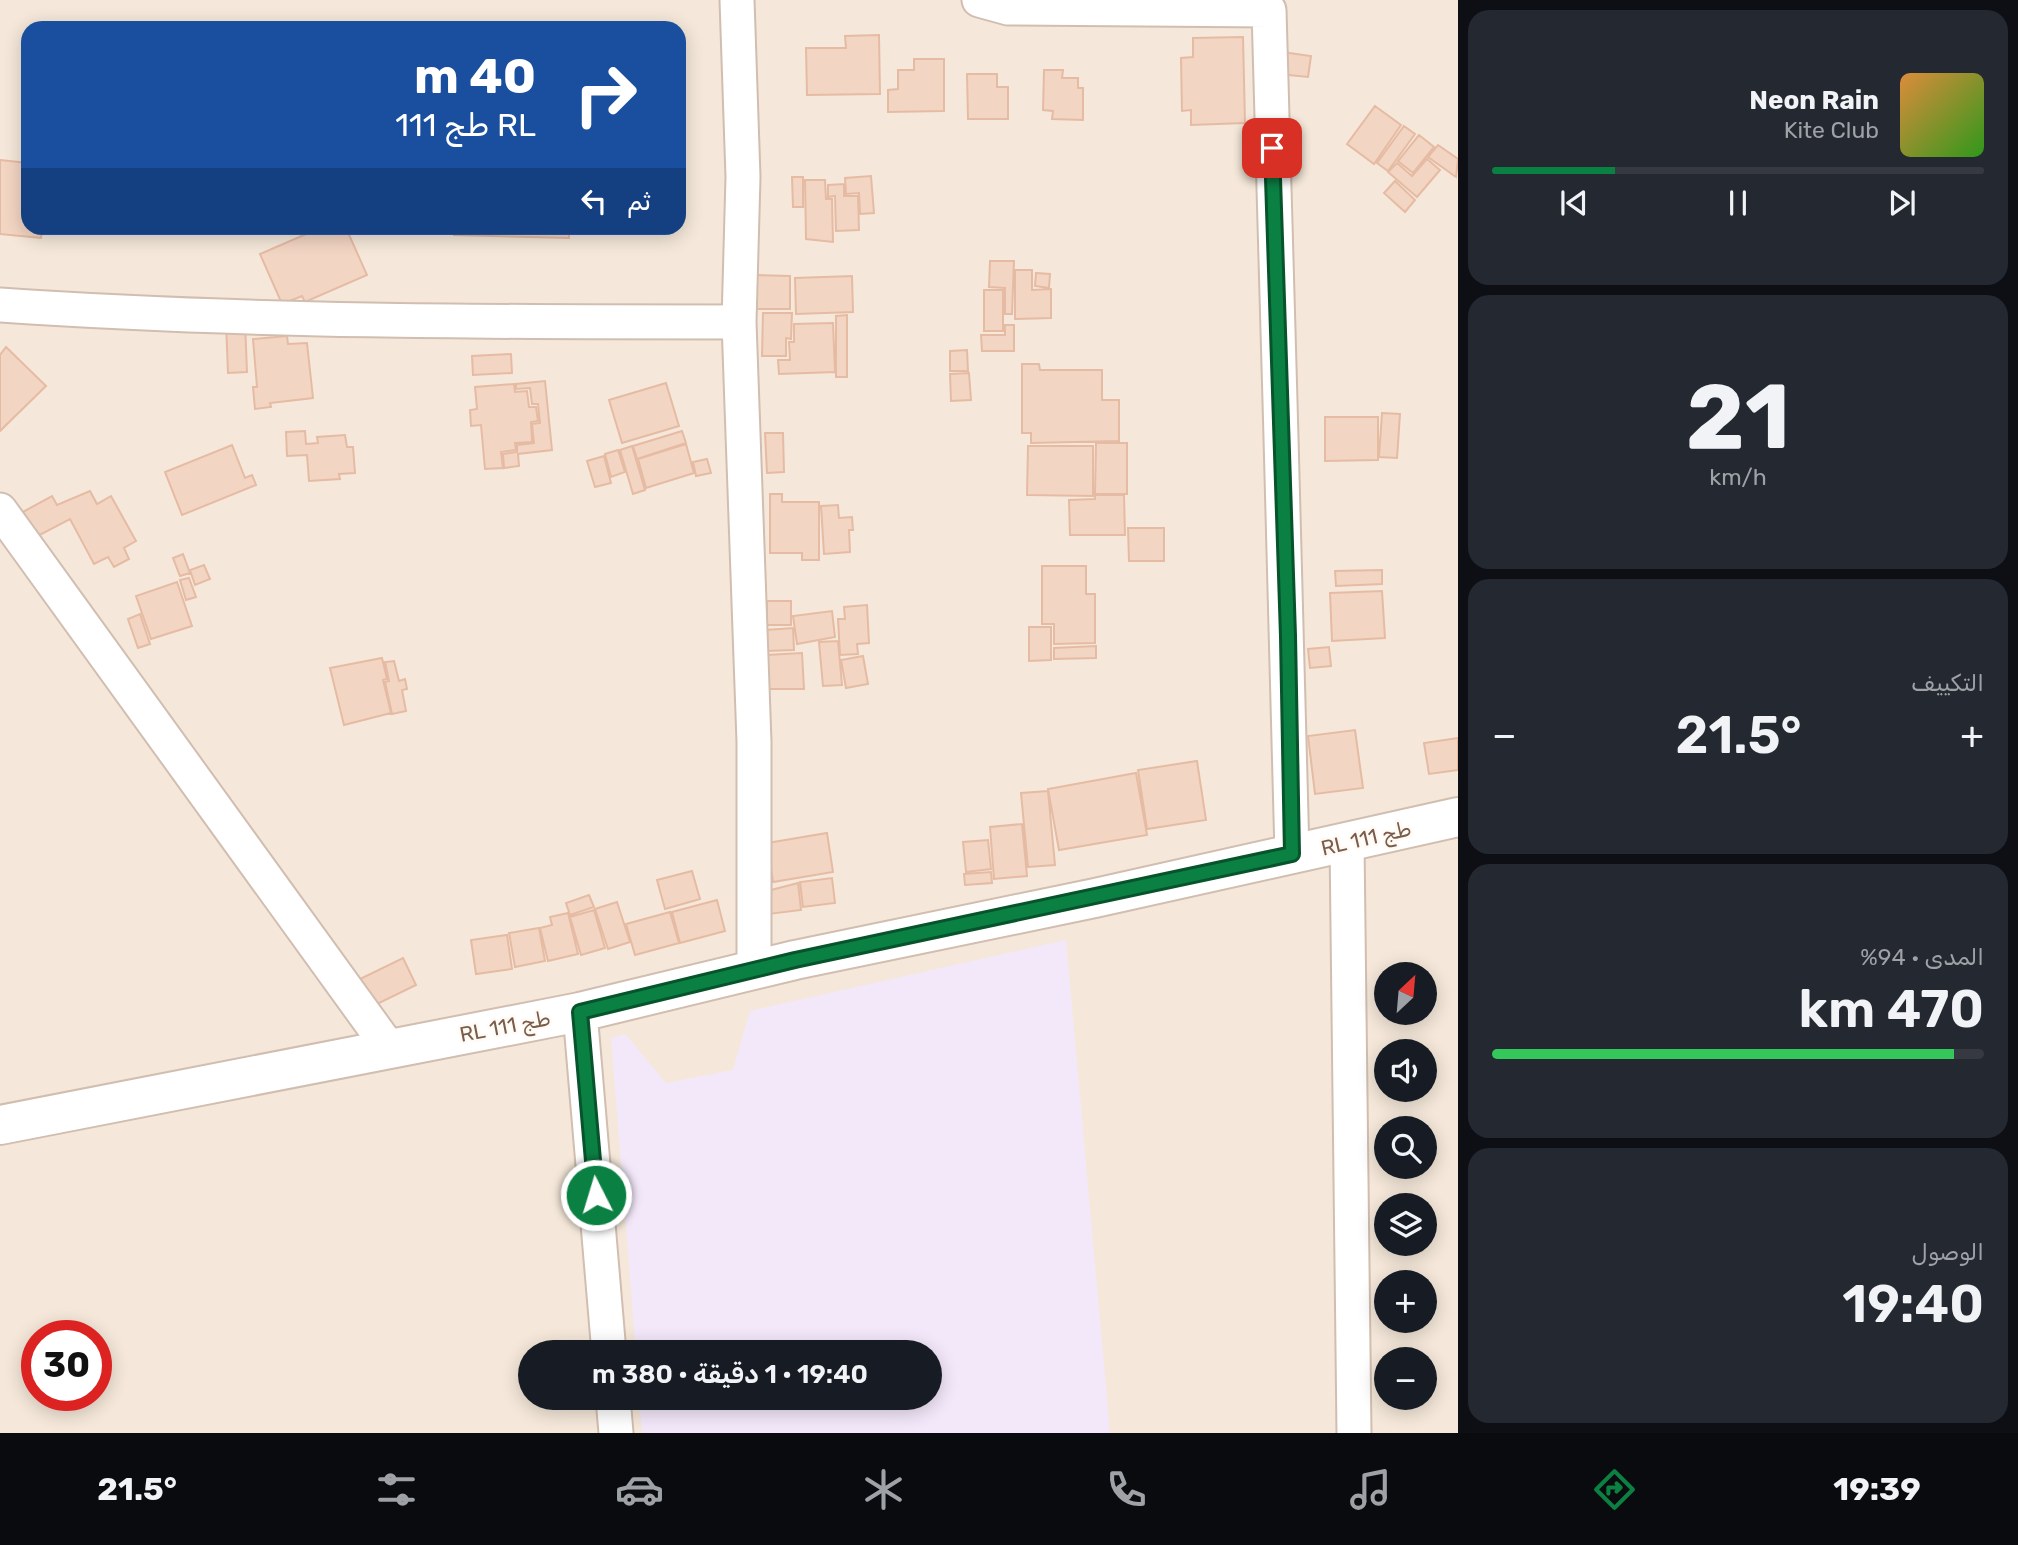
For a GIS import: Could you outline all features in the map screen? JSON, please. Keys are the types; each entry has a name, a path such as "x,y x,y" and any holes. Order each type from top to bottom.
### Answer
{"street":[{"path":"737,0 743,177 739,322 754,742 754,970"},
{"path":"979,0 1008,8 1268,5 1288,636 1292,854"},
{"path":"0,305 96,312 469,322 739,322"},
{"path":"0,510 388,1048"},
{"name":"RL طج 111","path":"0,1125 580,1012 754,970 1458,817"},
{"path":"1347,842 1354,1433"},
{"path":"580,1012 608,1340"},
{"path":"614,1410 616,1433"}],"shaded area":[{"path":"0,0 1458,0 1458,1433 0,1433"},
{"path":"1066,940 1110,1433 642,1433 640,1410 942,1410 942,1340 635,1340 611,1038 625,1034 666,1083 733,1070 750,1011"}],"building":[{"path":"879,35 880,94 807,95 806,48 846,48 845,36"},
{"path":"1243,37 1245,123 1191,125 1191,110 1182,111 1181,58 1193,57 1193,38"},
{"path":"1282,52 1311,56 1308,77 1279,74"},
{"path":"914,59 944,59 944,111 888,112 888,90 898,89 898,70 914,70"},
{"path":"1044,70 1063,70 1062,78 1078,78 1078,88 1083,88 1083,120 1052,119 1053,111 1043,110"},
{"path":"967,74 997,74 997,87 1008,87 1008,119 968,119"},
{"path":"1375,106 1401,125 1374,164 1347,144"},
{"path":"1404,126 1415,134 1388,171 1377,163"},
{"path":"1419,135 1434,147 1413,173 1398,161"},
{"path":"1438,145 1458,159 1456,177 1428,157"},
{"path":"1427,159 1440,170 1417,197 1388,172 1397,163 1412,176"},
{"path":"0,160 21,162 21,235 41,235 41,238 0,234"},
{"path":"871,176 874,213 860,214 859,193 846,194 845,178"},
{"path":"792,177 803,177 803,207 793,207"},
{"path":"805,180 825,180 826,199 832,199 833,242 806,239"},
{"path":"1395,181 1415,200 1405,212 1384,193"},
{"path":"844,184 844,196 858,196 859,230 836,231 835,196 828,197 828,185"},
{"path":"304,235 349,235 367,275 305,302 302,296 282,304 260,254"},
{"path":"454,235 569,235 569,238"},
{"path":"990,261 1014,261 1012,314 1005,314 1005,288 989,287"},
{"path":"1015,270 1032,270 1032,290 1051,289 1051,318 1015,319"},
{"path":"1036,273 1050,274 1049,288 1035,286"},
{"path":"757,275 790,276 790,309 757,309"},
{"path":"852,276 853,312 796,314 795,278"},
{"path":"984,290 1003,290 1003,331 984,331"},
{"path":"763,313 792,313 791,339 786,338 786,356 762,356"},
{"path":"847,315 847,377 836,377 836,316"},
{"path":"245,322 247,372 228,373 226,323"},
{"path":"833,323 835,372 779,374 778,360 790,360 789,342 794,342 794,324"},
{"path":"1005,325 1014,325 1014,351 982,351 981,335 1005,335"},
{"path":"287,336 288,344 307,343 313,398 270,403 271,407 255,409 253,387 257,387 253,339"},
{"path":"6,347 46,386 0,431 0,355"},
{"path":"967,350 968,371 950,371 950,351"},
{"path":"511,354 512,373 473,375 472,356"},
{"path":"1022,364 1039,364 1040,370 1102,370 1102,400 1119,400 1119,441 1031,443 1031,433 1022,433"},
{"path":"969,373 971,400 951,401 950,374"},
{"path":"545,381 552,450 518,454 519,466 504,468 503,454 517,452 517,445 534,443 532,424 540,423 538,404 532,404 530,388 516,389 516,384"},
{"path":"666,383 679,426 622,443 609,400"},
{"path":"514,384 515,392 527,391 529,407 536,407 538,421 531,422 532,442 515,443 516,450 501,452 503,468 485,469 481,425 471,426 470,410 477,409 475,387"},
{"path":"1382,413 1400,414 1397,458 1379,457"},
{"path":"1325,417 1378,417 1378,460 1325,461"},
{"path":"305,431 306,444 318,443 317,437 345,435 347,447 353,447 355,473 339,474 340,479 309,481 307,455 287,456 286,432"},
{"path":"682,431 686,443 637,459 633,446"},
{"path":"765,433 783,433 784,472 767,473"},
{"path":"1096,443 1127,443 1127,494 1095,494"},
{"path":"686,444 694,473 646,488 638,459"},
{"path":"232,445 245,478 252,475 256,485 182,515 165,472"},
{"path":"632,446 645,490 633,494 620,450"},
{"path":"1028,446 1093,446 1093,496 1027,495"},
{"path":"618,450 625,472 611,477 605,454"},
{"path":"604,456 611,483 595,487 587,461"},
{"path":"707,459 711,473 696,476 693,462"},
{"path":"90,491 97,504 111,496 136,541 124,548 129,559 114,567 108,557 94,564 70,519 34,538 21,513 52,496 57,505"},
{"path":"770,494 782,494 782,502 819,502 819,560 802,560 802,553 770,553"},
{"path":"1095,495 1124,495 1125,535 1070,535 1069,500 1095,499"},
{"path":"838,505 839,518 852,517 853,530 849,530 850,552 824,554 821,506"},
{"path":"1128,528 1164,528 1164,561 1129,561"},
{"path":"183,554 190,573 180,576 173,558"},
{"path":"204,565 210,579 195,585 190,570"},
{"path":"1042,566 1086,566 1086,594 1095,594 1095,643 1054,644 1054,624 1042,624"},
{"path":"1382,570 1382,584 1336,586 1335,571"},
{"path":"189,578 196,597 186,600 180,580"},
{"path":"177,582 192,626 151,639 136,596"},
{"path":"1382,591 1385,638 1332,641 1330,593"},
{"path":"767,601 791,601 791,625 767,625"},
{"path":"867,605 869,643 857,644 858,654 840,655 838,619 845,619 844,607"},
{"path":"832,611 835,637 797,644 793,616"},
{"path":"140,614 150,644 138,648 128,619"},
{"path":"1029,627 1051,627 1051,660 1029,661"},
{"path":"793,628 794,650 767,651 766,630"},
{"path":"838,641 842,685 823,686 819,642"},
{"path":"1096,646 1096,658 1054,659 1054,648"},
{"path":"1329,647 1331,666 1310,668 1308,649"},
{"path":"802,653 804,689 768,689 766,655"},
{"path":"863,656 868,684 846,688 841,660"},
{"path":"382,658 387,679 383,680 391,713 344,725 330,668"},
{"path":"394,661 399,681 405,679 407,689 402,690 406,711 392,714 385,682 389,681 385,662"},
{"path":"1355,730 1363,788 1315,794 1308,736"},
{"path":"1458,738 1458,770 1429,774 1424,743"},
{"path":"1197,761 1206,820 1147,829 1138,770"},
{"path":"1136,773 1147,835 1059,850 1048,789"},
{"path":"1048,791 1055,865 1028,867 1021,793"},
{"path":"1022,824 1027,876 994,879 990,827"},
{"path":"827,833 833,872 773,882 767,843"},
{"path":"988,840 991,869 966,872 963,842"},
{"path":"692,871 700,899 665,909 657,880"},
{"path":"991,872 992,883 965,885 964,874"},
{"path":"832,878 835,903 803,907 800,882"},
{"path":"798,883 801,910 769,914 767,891"},
{"path":"589,895 594,907 570,915 566,903"},
{"path":"717,900 725,931 680,943 672,912"},
{"path":"617,902 630,942 608,949 595,909"},
{"path":"594,910 605,948 581,955 570,917"},
{"path":"670,912 679,943 635,955 626,924"},
{"path":"568,913 578,954 548,961 540,928 552,925 550,917"},
{"path":"539,928 545,961 515,967 509,933"},
{"path":"507,935 512,969 476,974 471,940"},
{"path":"403,958 416,985 371,1007 358,980"}],"route":[{"path":"596,1195 580,1012 795,960 1292,854 1288,636 1272,148"}]}
